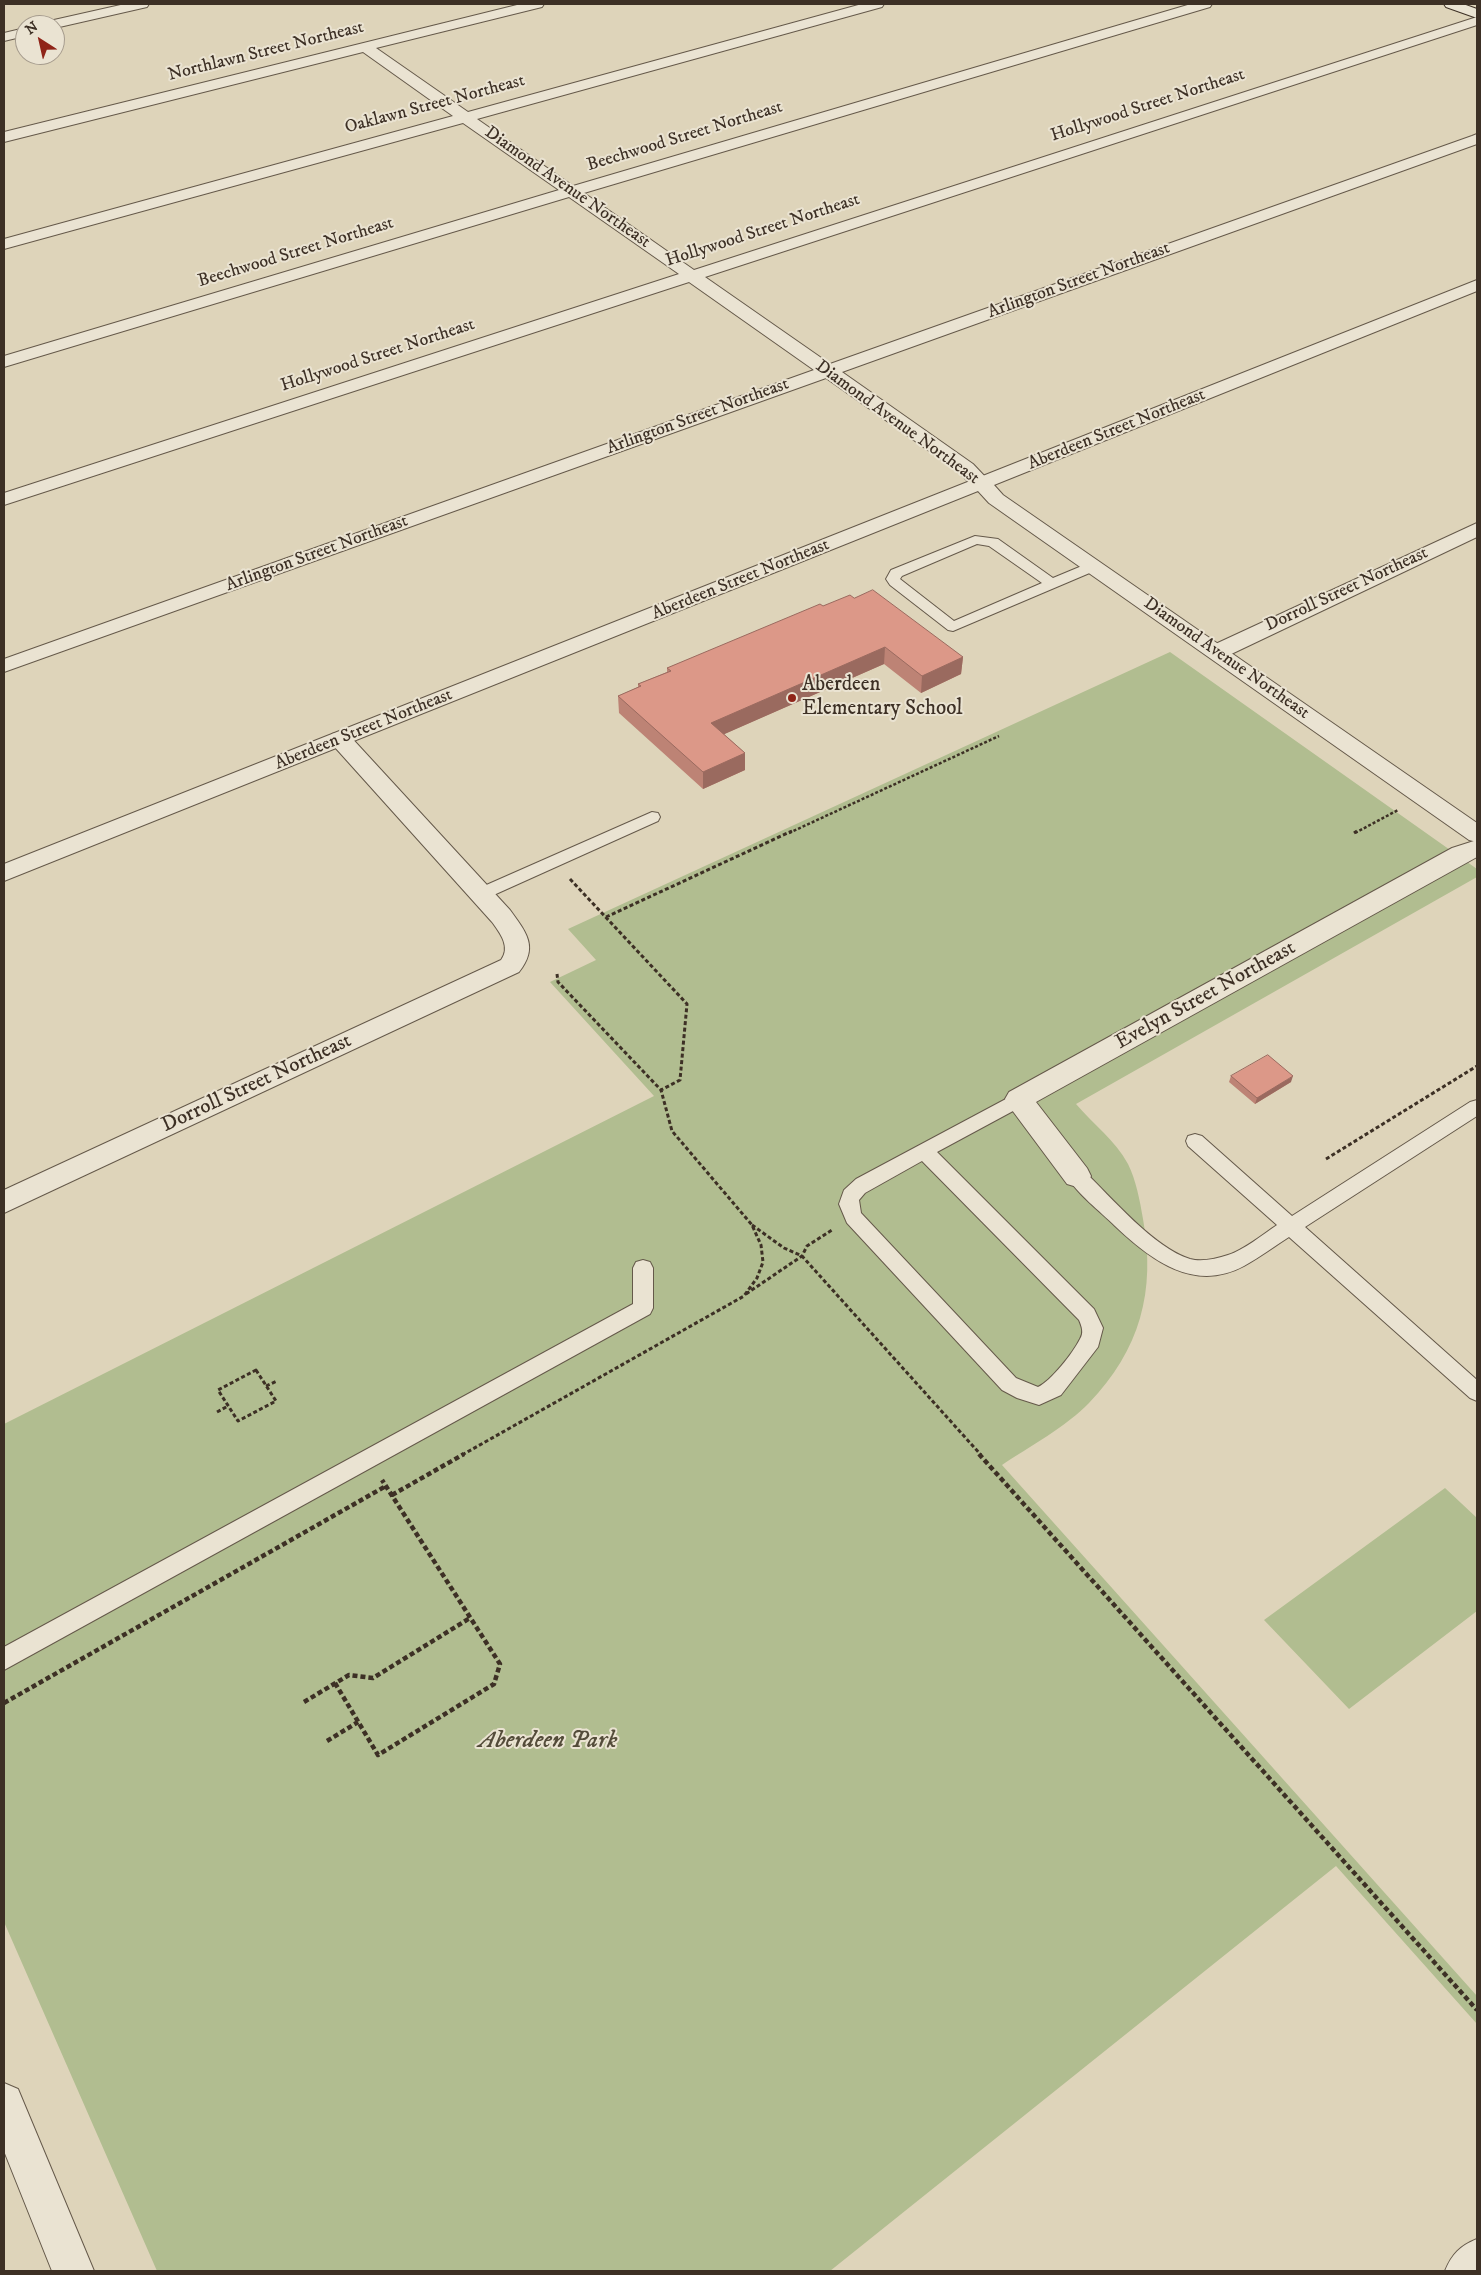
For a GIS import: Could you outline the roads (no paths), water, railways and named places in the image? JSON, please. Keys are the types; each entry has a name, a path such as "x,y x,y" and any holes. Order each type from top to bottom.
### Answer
{"street":[{"path":"65,22 142,4"},
{"name":"Northlawn Street Northeast","path":"4,137 537,4"},
{"name":"Oaklawn Street Northeast","path":"4,244 877,4"},
{"name":"Beechwood Street Northeast","path":"4,362 1205,4"},
{"path":"1451,4 1477,14"},
{"name":"Hollywood Street Northeast","path":"4,499 1477,21"},
{"name":"Diamond Avenue Northeast","path":"365,47 966,468 996,498 1477,834"},
{"name":"Arlington Street Northeast","path":"4,666 1477,139"},
{"name":"Aberdeen Street Northeast","path":"4,873 1477,285"},
{"name":"Dorroll Street Northeast","path":"1217,652 1477,529"},
{"path":"340,739 481,894"},
{"name":"Evelyn Street Northeast","path":"1019,1099 1461,854 1477,848"},
{"name":"Dorroll Street Northeast","path":"4,1202 510,966 518,956 517,942 501,916 481,894"},
{"path":"1019,1099 1077,1176"},
{"path":"4,2103 73,2271"},
{"path":"1466,2271 1477,2260"}],"lane":[{"path":"1052,584 993,542 981,540 975,540 896,573 893,578 895,582 953,627 1094,566"},
{"path":"481,894 652,817"},
{"path":"924,1152 1087,1315 1093,1328 1091,1341 1054,1389 1040,1396 1024,1392 1010,1384 854,1218 849,1209 848,1200 854,1191 1019,1099"},
{"path":"1077,1176 1150,1246 1169,1260 1192,1267 1215,1267 1236,1261 1477,1107"},
{"path":"1195,1141 1477,1392"},
{"path":"4,1660 643,1308 643,1268"}],"place":[{"name":"Aberdeen Elementary School","path":"792,698"}],"park label":[{"name":"Aberdeen Park","path":"548,1742"}]}
